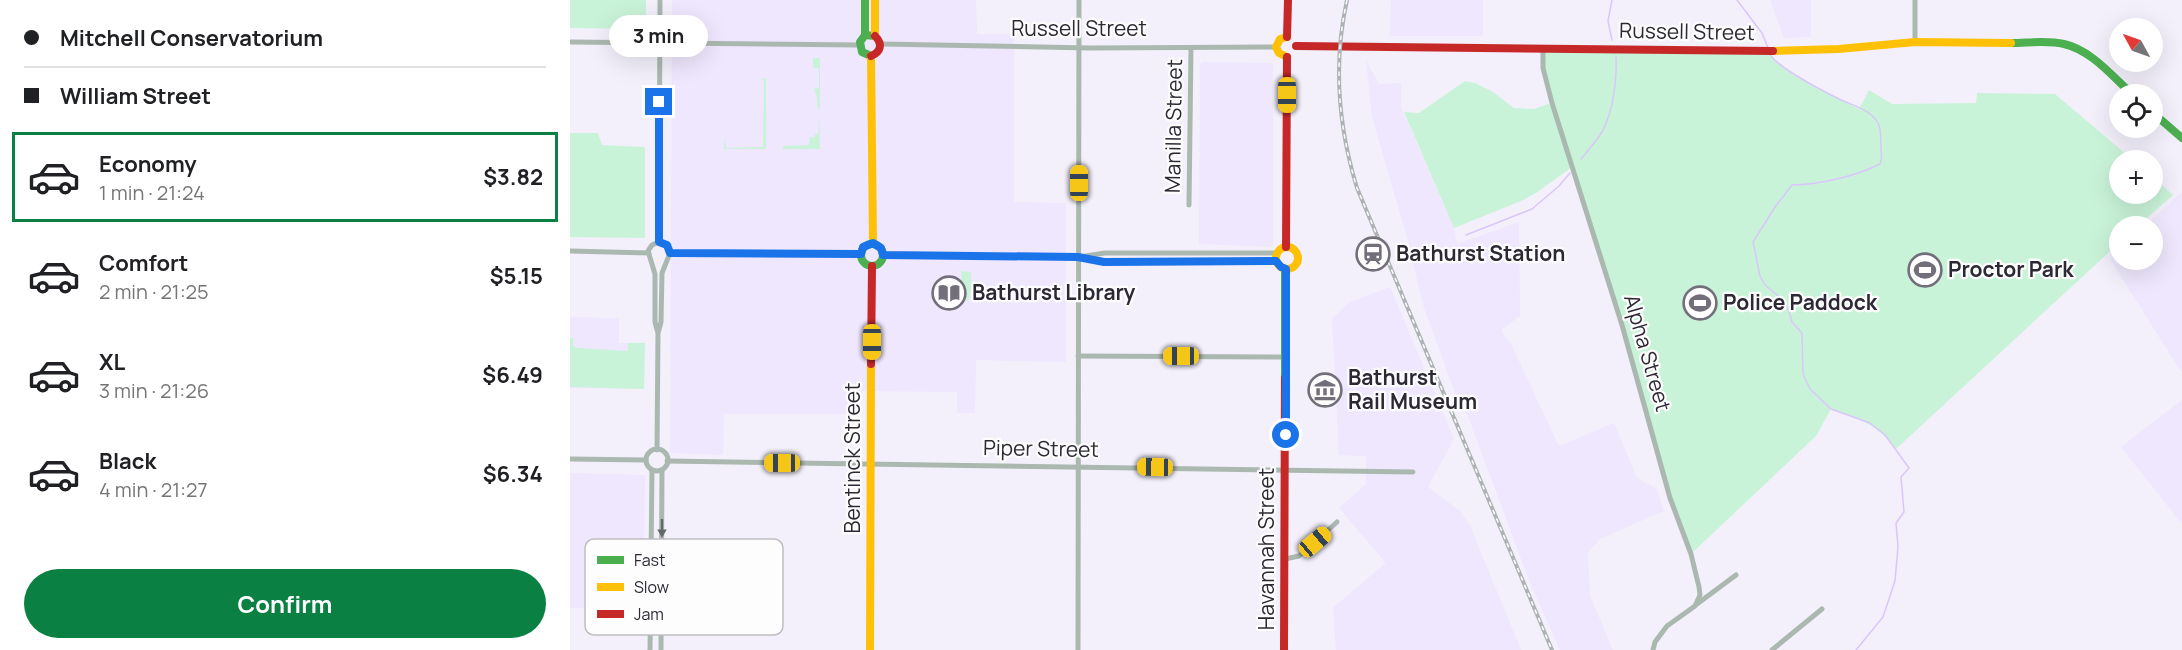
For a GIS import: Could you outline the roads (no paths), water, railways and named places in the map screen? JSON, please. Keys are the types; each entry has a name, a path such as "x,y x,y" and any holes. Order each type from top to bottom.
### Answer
{"street":[{"path":"659,242 660,0"},
{"path":"865,0 865,35 859,45 862,52 871,56"},
{"path":"871,56 877,53 881,45 875,36 875,0"},
{"path":"1078,650 1079,0"},
{"path":"1287,37 1288,0"},
{"path":"1915,0 1915,42"},
{"path":"865,35 875,36"},
{"path":"1287,37 1294,41 1296,46 1294,52 1287,57 1279,53 1276,47 1280,39 1287,37"},
{"path":"570,42 859,45"},
{"name":"Russell Street","path":"1296,46 1784,51 1915,42 2061,43 2077,48 2120,84"},
{"name":"Russell Street","path":"881,45 1276,47"},
{"name":"Manilla Street","path":"1189,205 1191,48"},
{"name":"Alpha Street","path":"1542,49 1543,68 1552,103 1622,325 1670,498 1691,554 1700,595 1695,606"},
{"path":"871,56 873,243"},
{"path":"1078,257 1104,262 1222,263 1276,257 1286,247 1287,57"},
{"path":"2163,122 2182,138"},
{"path":"657,450 658,333 661,322 662,273 670,253 667,245 659,242 652,245 649,253 656,274 655,322 658,333"},
{"path":"873,243 881,248 883,255 878,264 872,266 862,261 861,254 863,247 873,243"},
{"path":"1276,257 1281,267 1286,269 1294,266 1298,257 1292,248 1286,247"},
{"path":"570,251 649,253"},
{"path":"670,253 861,254"},
{"path":"883,255 1078,257 1104,253 1222,253 1276,257"},
{"path":"1141,253 1142,262"},
{"path":"1222,253 1222,263"},
{"path":"652,262 665,263"},
{"name":"Bentinck Street","path":"870,650 872,266"},
{"name":"Havannah Street","path":"1284,650 1286,269"},
{"path":"1078,356 1286,357"},
{"path":"662,470 652,470 647,466 646,460 649,453 657,450 665,454 667,461 662,470 662,539"},
{"path":"570,459 646,460"},
{"name":"Piper Street","path":"667,461 1413,472"},
{"path":"651,539 652,470"},
{"path":"1285,559 1299,556 1337,522"},
{"path":"1653,650 1655,642 1667,626 1736,575"},
{"path":"1772,650 1822,609"},
{"path":"650,635 650,650"},
{"path":"661,635 661,650"}],"waterway":[{"path":"1612,0 1608,21 1612,40"},
{"path":"1737,0 1762,33 1768,48"},
{"path":"1769,53 1780,65 1799,77 1870,114 1875,118 1880,129 1882,157 1880,164 1837,179 1792,185 1753,242 1760,276 1765,285 1782,299 1788,308 1792,322 1802,333 1803,374 1810,389 1831,409 1870,423 1885,435 1909,468 1901,477 1904,512 1896,523 1898,547 1895,581 1883,617 1856,650"},
{"path":"1581,159 1595,143 1606,124 1615,86 1616,57"},
{"path":"1466,235 1532,209 1559,186 1570,173"}],"railway":[{"path":"1347,0 1340,47 1340,94 1345,141 1357,188 1552,650"}],"place":[{"name":"Bathurst Station","path":"1373,254"},
{"name":"Proctor Park","path":"1925,270"},
{"name":"Bathurst Library","path":"949,293"},
{"name":"Police Paddock","path":"1700,303"},
{"name":"Bathurst Rail Museum","path":"1325,390"}]}
